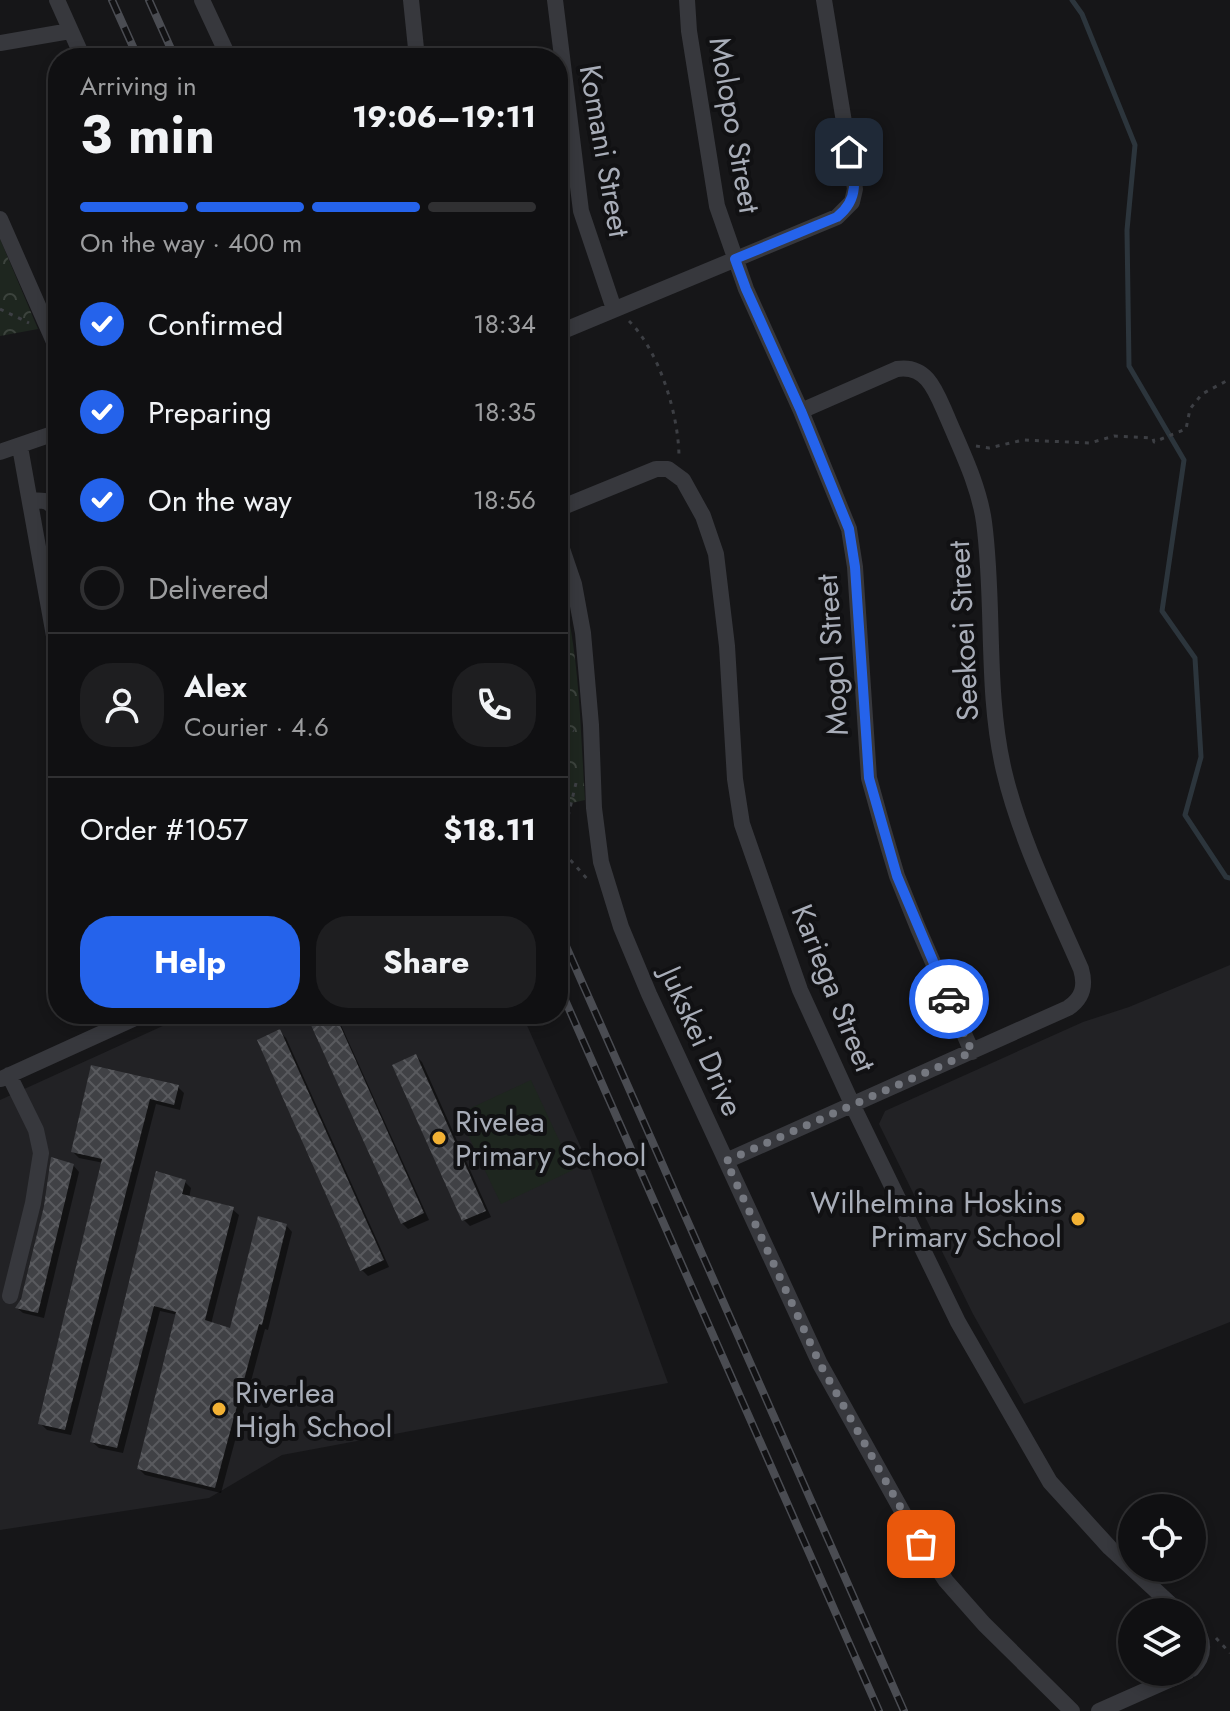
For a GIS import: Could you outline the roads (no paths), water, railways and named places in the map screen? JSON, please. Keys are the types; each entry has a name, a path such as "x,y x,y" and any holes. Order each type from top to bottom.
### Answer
{"street":[{"path":"57,0 78,48"},
{"path":"202,0 224,48"},
{"path":"411,0 416,48"},
{"name":"Komani Street","path":"555,0 561,48"},
{"name":"Molopo Street","path":"687,0 712,186 735,259"},
{"path":"568,327 837,217 852,202 855,189 824,0"},
{"path":"0,43 70,31"},
{"name":"Komani Street","path":"568,106 581,211 614,309"},
{"path":"0,219 48,328"},
{"name":"Mogol Street","path":"735,259 844,514 852,545 869,778 897,876 972,1052"},
{"name":"Seekoei Street","path":"801,411 909,367 926,376 933,386 973,479 984,521 996,730 1005,775 1021,825 1084,978 1081,996 1068,1008 972,1052"},
{"path":"0,452 48,436"},
{"path":"20,447 48,602"},
{"name":"Kariega Street","path":"568,505 650,470 668,469 688,489 703,516 720,574 734,768 742,824 800,990 958,1322 1050,1482 1110,1548 1164,1598"},
{"path":"30,501 48,501"},
{"name":"Jukskei Drive","path":"568,566 583,633 594,808 601,862 611,898 649,994 820,1364 918,1539 946,1581 984,1624 1072,1711"},
{"path":"10,1296 33,1203 41,1153 36,1130 4,1077 108,1024"},
{"path":"726,1161 972,1052"},
{"path":"1099,1711 1156,1686"}],"waterway":[{"path":"1072,0 1082,14 1135,145 1127,230 1129,366 1184,460 1162,611 1195,658 1201,757 1185,815 1226,877 1230,878"}],"railway":[{"path":"112,0 134,48"},
{"path":"149,0 171,48"},
{"path":"568,951 904,1711"},
{"path":"568,1007 879,1711"}],"place":[{"name":"Rivelea Primary School","path":"439,1138"},
{"name":"Wilhelmina Hoskins Primary School","path":"1078,1219"},
{"name":"Riverlea High School","path":"219,1409"}]}
